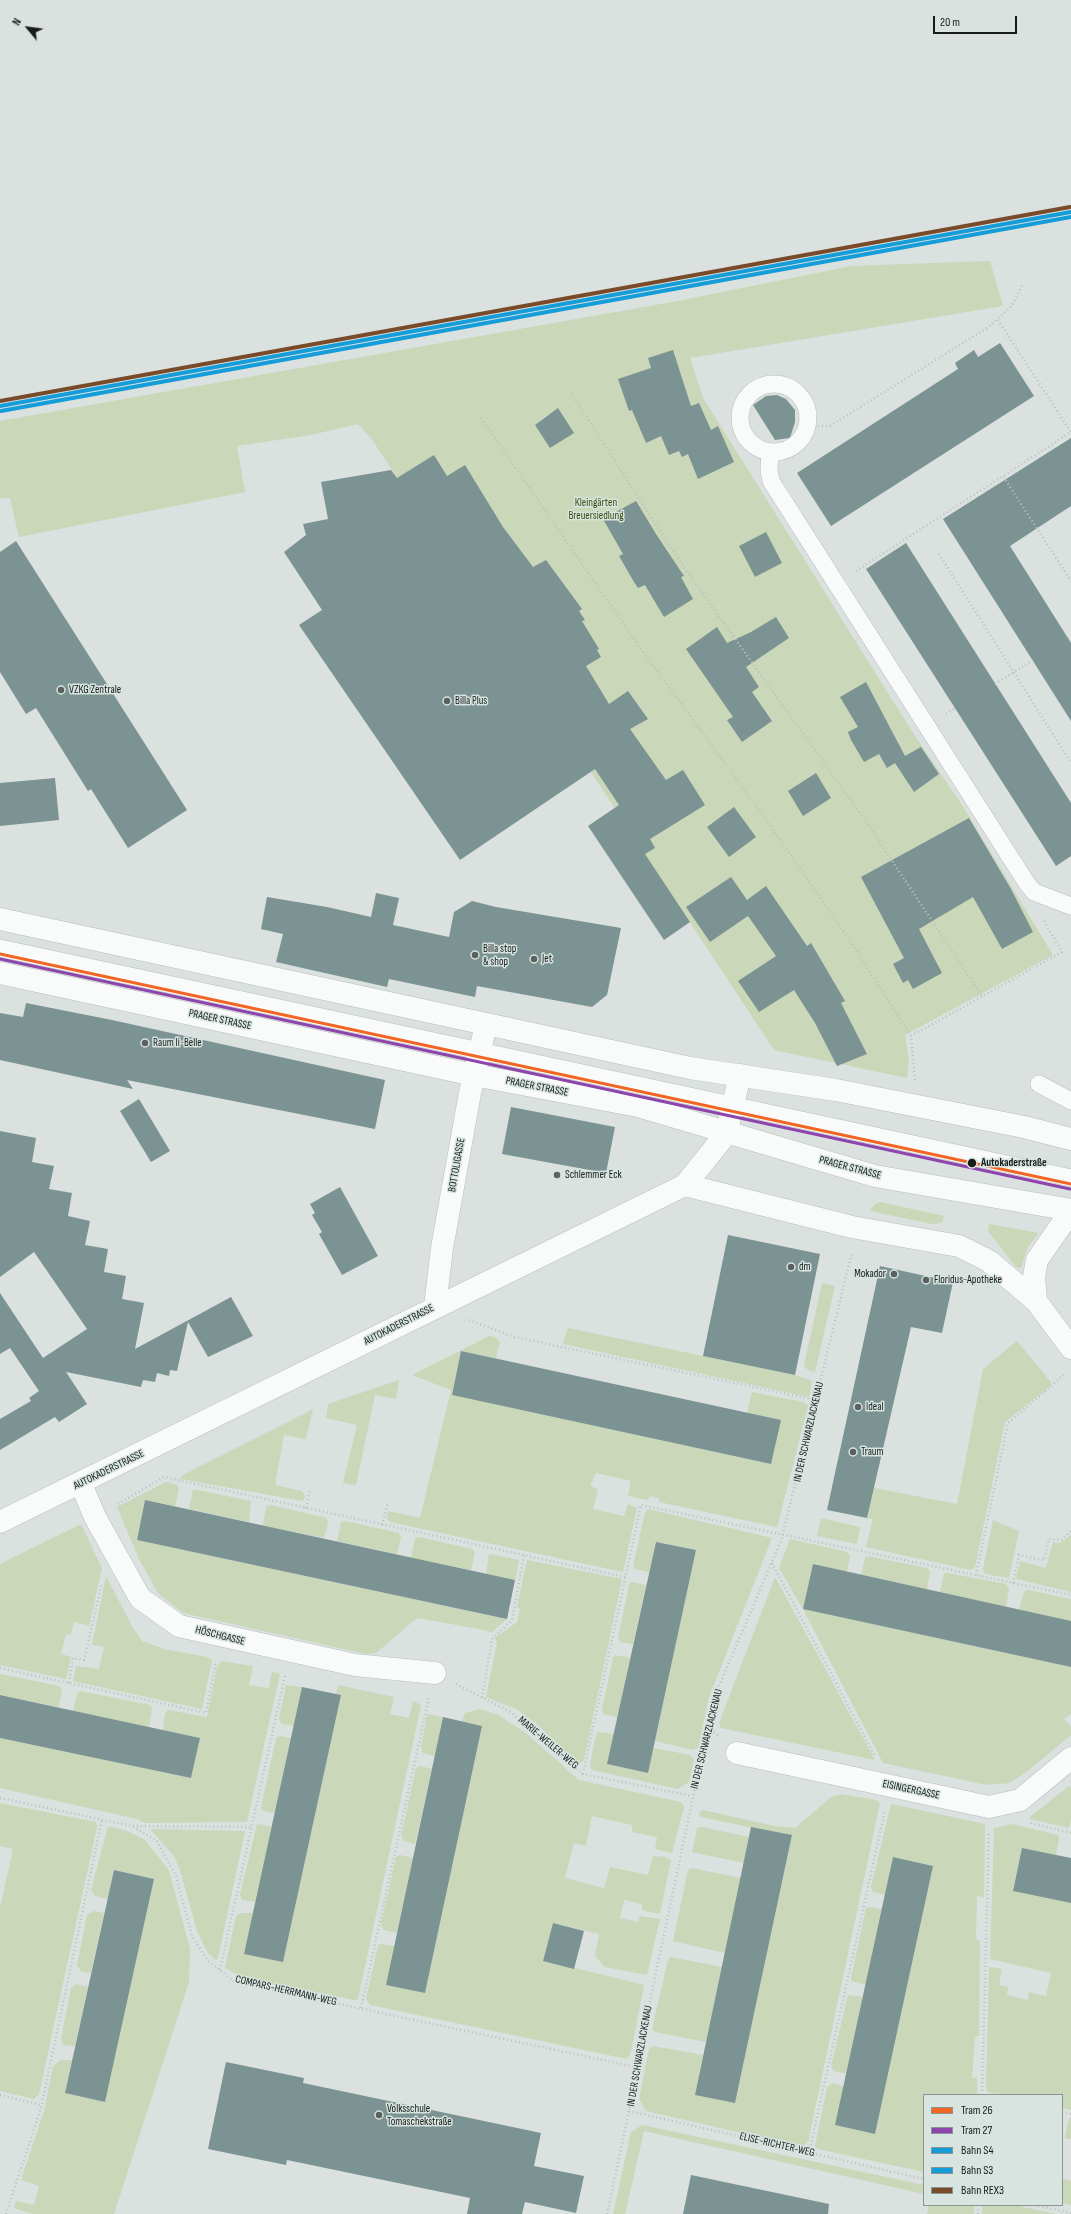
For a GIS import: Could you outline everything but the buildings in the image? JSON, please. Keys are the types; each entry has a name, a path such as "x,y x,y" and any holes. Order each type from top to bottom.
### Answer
{"street":[{"name":"PRAGER STRASSE","path":"0,919 480,1050 638,1106 726,1134 875,1176 1071,1210"},
{"name":"PRAGER STRASSE","path":"0,973 480,1050 690,1068 740,1075 836,1090 1024,1127 1071,1139"},
{"name":"BOTTOLIGASSE","path":"435,1307 442,1248 480,1050"},
{"name":"AUTOKADERSTRASSE","path":"0,1522 81,1484 435,1307 685,1185 726,1134 740,1075"},
{"path":"685,1185 858,1228 958,1246 989,1261 1036,1301 1071,1348"},
{"path":"1036,1301 1034,1277 1037,1260 1071,1210"},
{"name":"HÖSCHGASSE","path":"81,1484 95,1517 140,1598 179,1626 290,1652 355,1665 434,1673"},
{"name":"EISINGERGASSE","path":"737,1753 989,1807 1020,1800 1071,1758"}],"lane":[{"path":"777,384 789,387 800,396 806,407 808,420 806,427 796,444 787,450 770,452 754,446 746,438 741,428 739,417 747,396 756,389 766,385 777,384"},
{"path":"770,452 769,470 771,481 1026,882 1034,892 1071,906"},
{"path":"0,948 733,1104 1071,1178"},
{"path":"1039,1084 1071,1101"}],"path":[{"path":"806,427 830,426 998,320 1011,307 1023,284"},
{"path":"836,584 1071,432 998,320"},
{"path":"571,393 678,559 867,823 982,996"},
{"path":"481,418 641,649 770,825 852,944 911,1036 915,1081"},
{"path":"1003,476 1071,580"},
{"path":"939,554 1071,764"},
{"path":"995,684 1033,660"},
{"path":"911,1036 1062,952 1042,918"},
{"name":"IN DER SCHWARZLACKENAU","path":"607,2214 630,2111 636,2067 692,1796 714,1698 784,1534 858,1228"},
{"path":"435,1307 514,1337 816,1400"},
{"path":"976,1575 1008,1423 1071,1369"},
{"path":"95,1517 164,1477 625,1577"},
{"path":"306,1508 310,1489"},
{"path":"382,1525 388,1502"},
{"path":"583,1774 641,1505 1071,1595"},
{"path":"1013,1583 1019,1555 1044,1560 1049,1539 1061,1540 1071,1531"},
{"path":"69,1683 73,1658 84,1660 111,1546"},
{"path":"482,1698 492,1639 512,1620 524,1555"},
{"path":"772,1563 891,1786 809,2153"},
{"path":"0,1668 206,1713 221,1636"},
{"path":"220,1970 290,1652"},
{"path":"361,2008 434,1673"},
{"name":"MARIE-WEILER-WEG","path":"434,1673 512,1714 583,1774 692,1796"},
{"name":"COMPARS-HERRMANN-WEG","path":"0,1798 132,1826 157,1841 176,1876 192,1936 208,1961 235,1982 636,2067"},
{"path":"982,2094 989,1807"},
{"path":"6,2214 41,2105 102,1819"},
{"path":"132,1826 252,1827"},
{"path":"1070,1833 1071,1829"},
{"path":"0,2095 41,2105"},
{"name":"ELISE-RICHTER-WEG","path":"630,2111 923,2179"},
{"path":"1040,2206 1071,2213"}],"green space":[{"name":"Kleingärten Breuersiedlung","path":"990,261 1003,306 690,358 703,398 915,736 964,808 1053,955 905,1035 909,1061 907,1078 774,1050 371,438 358,424 311,435 237,446 245,492 19,537 10,498 0,498 0,421 678,301 851,266"},
{"path":"880,1202 944,1216 943,1220 941,1223 932,1224 870,1211 875,1204"},
{"path":"989,1224 1039,1233 1028,1247 1021,1268 1016,1267 988,1231"},
{"path":"822,1283 835,1286 815,1372 808,1370 804,1366"},
{"path":"568,1328 795,1375 812,1381 809,1397 563,1344"},
{"path":"489,1336 495,1337 500,1342 496,1358 461,1351 452,1395 771,1464 747,1413 752,1392 803,1402 808,1406 777,1527 659,1502 659,1498 649,1496 648,1500 628,1496 631,1481 596,1473 590,1486 598,1489 593,1509 624,1516 628,1504 637,1508 623,1572 390,1522 387,1518 388,1511 420,1518 451,1390 412,1375"},
{"path":"1017,1341 1051,1382 1050,1386 1005,1422 975,1567 971,1570 866,1547 873,1519 867,1518 874,1488 957,1504 983,1369"},
{"path":"399,1380 396,1399 375,1395 356,1485 343,1483 357,1425 326,1418 328,1404"},
{"path":"313,1409 306,1439 284,1435 275,1485 302,1491 305,1496 303,1501 181,1479 181,1476"},
{"path":"166,1482 177,1485 179,1488 175,1506 145,1500 137,1540 507,1619 491,1633 485,1630 417,1618 376,1653 366,1654 183,1613 158,1593 139,1559 117,1507"},
{"path":"193,1490 251,1501 249,1522 189,1509"},
{"path":"271,1505 326,1518 328,1522 324,1538 263,1526 266,1506"},
{"path":"648,1509 772,1538 709,1697 698,1748 693,1750 655,1741 696,1550 656,1542 649,1572 635,1569 633,1566 645,1513"},
{"path":"821,1518 860,1527 857,1544 817,1536"},
{"path":"993,1520 1019,1531 1009,1578 985,1574 983,1569"},
{"path":"345,1521 399,1533 401,1537 397,1554 337,1541 341,1522"},
{"path":"79,1525 82,1526 102,1568 89,1626 74,1622 71,1635 66,1634 61,1654 71,1657 66,1679 0,1665 0,1564"},
{"path":"1071,1535 1071,1592 1016,1579 1020,1561 1046,1568 1053,1542 1060,1543"},
{"path":"419,1537 472,1549 475,1552 471,1570 411,1558 415,1538"},
{"path":"790,1539 847,1552 850,1556 847,1572 813,1564 804,1609 1071,1667 1071,1714 1064,1719 1071,1727 1071,1735 1029,1770 1009,1783 987,1785 883,1763 803,1609 779,1568"},
{"path":"489,1554 519,1560 515,1580 486,1574"},
{"path":"867,1556 927,1568 930,1571 927,1589 861,1575 865,1558"},
{"path":"527,1560 622,1579 584,1760 579,1765 538,1725 516,1709 486,1697 497,1642 495,1638 517,1622 520,1609 517,1607"},
{"path":"947,1573 1006,1584 1009,1589 1006,1607 940,1592 944,1574"},
{"path":"106,1576 133,1628 142,1641 164,1649 207,1657 212,1660 202,1709 73,1681 76,1666 99,1669 104,1647 92,1645"},
{"path":"775,1577 875,1760 721,1728 719,1723"},
{"path":"632,1582 646,1585 633,1644 620,1642 618,1638 629,1585"},
{"path":"1028,1590 1071,1599 1071,1621 1019,1610 1024,1592"},
{"path":"615,1655 630,1658 618,1717 603,1714 602,1710 613,1657"},
{"path":"221,1661 253,1666 249,1685 269,1688 272,1672 280,1674 247,1822 145,1823 137,1819 0,1788 0,1738 191,1778 200,1738 163,1730 165,1714 168,1710 207,1717 217,1667"},
{"path":"0,1674 59,1686 62,1689 59,1707 0,1695"},
{"path":"286,1685 302,1687 294,1726 282,1724 279,1719"},
{"path":"338,1685 394,1697 390,1714 409,1718 413,1701 421,1705 358,1999 354,2000 243,1978 225,1968 236,1916 241,1913 253,1913 283,1961 341,1695 336,1694"},
{"path":"80,1691 150,1705 152,1708 149,1727 73,1711 77,1694"},
{"path":"480,1709 498,1715 527,1734 579,1780 681,1802 684,1807 672,1853 655,1849 657,1837 632,1832 632,1825 592,1816 586,1846 574,1843 565,1878 604,1888 610,1867 648,1875 653,1856 666,1857 671,1860 660,1914 642,1910 642,1904 624,1900 620,1918 638,1922 640,1916 660,1919 647,1975 604,1967 595,1955 599,1934 553,1923 543,1960 644,1985 631,2052 627,2059 370,2005 366,1999 378,1946 380,1944 395,1946 386,1985 425,1993 482,1726 462,1721 465,1713"},
{"path":"427,1714 443,1717 435,1756 423,1753 421,1747"},
{"path":"598,1732 614,1734 608,1764 647,1773 653,1748 691,1755 694,1760 689,1782 678,1789 592,1770 590,1766 595,1738"},
{"path":"280,1736 291,1738 275,1813 264,1811 261,1808 276,1738"},
{"path":"420,1766 432,1769 415,1844 404,1841 401,1836 416,1768"},
{"path":"1069,1786 1071,1788 1071,1819 1069,1828 1030,1819 1030,1817"},
{"path":"840,1794 876,1800 880,1803 808,2142 802,2147 646,2111 639,2099 649,2049 653,2046 703,2055 695,2095 735,2103 792,1836 701,1817 699,1815 700,1812 703,1810 774,1826 795,1828 830,1798"},
{"path":"0,1803 96,1822 97,1827 39,2094 34,2099 0,2091 0,1908 13,1849 0,1846"},
{"path":"891,1804 985,1824 984,1897 977,1896 976,1939 980,1941 979,2036 975,2037 972,2078 977,2078 977,2094 923,2094 923,2172 818,2149 815,2146 827,2087 833,2083 844,2087 835,2125 875,2134 933,1866 893,1857 885,1895 873,1892 871,1887"},
{"path":"257,1824 272,1827 255,1902 242,1900 240,1895"},
{"path":"1013,1824 1058,1835 1059,1839 1056,1855 1022,1848 1013,1890 1071,1903 1071,2110 1063,2108 1063,2094 998,2094 987,2092 989,1967 1002,1969 999,1985 1008,1987 1007,1995 1028,2000 1029,1992 1046,1996 1051,1973 990,1959 994,1828"},
{"path":"108,1826 124,1830 144,1839 169,1870 190,1949 189,1982 114,2214 33,2214 14,2208 16,2201 34,2205 39,2186 21,2180 44,2111 53,2066 61,2060 72,2060 65,2093 105,2102 154,1879 114,1870 108,1899 95,1896 91,1890"},
{"path":"702,1827 749,1837 744,1863 692,1852 697,1828"},
{"path":"150,1829 245,1831 218,1958 216,1960 208,1953 197,1931 180,1870 174,1856"},
{"path":"400,1855 413,1858 397,1933 384,1930 381,1924 396,1857"},
{"path":"692,1868 741,1878 725,1953 673,1941 688,1870"},
{"path":"870,1907 883,1909 866,1985 852,1981 851,1978 866,1908"},
{"path":"94,1911 104,1913 91,1973 81,1972 77,1965 87,1915"},
{"path":"671,1957 722,1967 706,2042 655,2032 652,2029 668,1960"},
{"path":"76,1984 88,1987 75,2046 63,2045 61,2039 71,1988"},
{"path":"848,1995 863,1997 847,2074 834,2071 831,2066"},
{"path":"1069,2118 1071,2118 1071,2139 1065,2138"},
{"path":"642,2125 923,2185 923,2194 644,2131 625,2214 613,2214 631,2132"},
{"path":"1063,2179 1071,2181 1071,2205 1063,2203"},
{"path":"929,2206 974,2206 974,2214 927,2214"},
{"path":"982,2206 1019,2206 1056,2214 982,2214"}],"tram line":[{"name":"26","path":"0,954 1071,1184"},
{"name":"27","path":"0,959 1070,1189"}],"rail line":[{"name":"REX3","path":"0,401 1070,207"},
{"name":"S4","path":"0,406 1071,212"},
{"name":"S3","path":"1,411 1071,217"}],"place":[{"name":"VZKG Zentrale","path":"61,690"},
{"name":"Billa Plus","path":"447,701"},
{"name":"Billa stop & shop","path":"475,955"},
{"name":"Jet","path":"534,959"},
{"name":"Raum li-Belle","path":"145,1043"},
{"name":"Autokaderstraße","path":"972,1163"},
{"name":"Schlemmer Eck","path":"557,1175"},
{"name":"dm","path":"791,1267"},
{"name":"Mokador","path":"894,1274"},
{"name":"Floridus-Apotheke","path":"926,1280"},
{"name":"Ideal","path":"858,1407"},
{"name":"Traum","path":"853,1452"},
{"name":"Volksschule Tomaschekstraße","path":"379,2115"}]}
